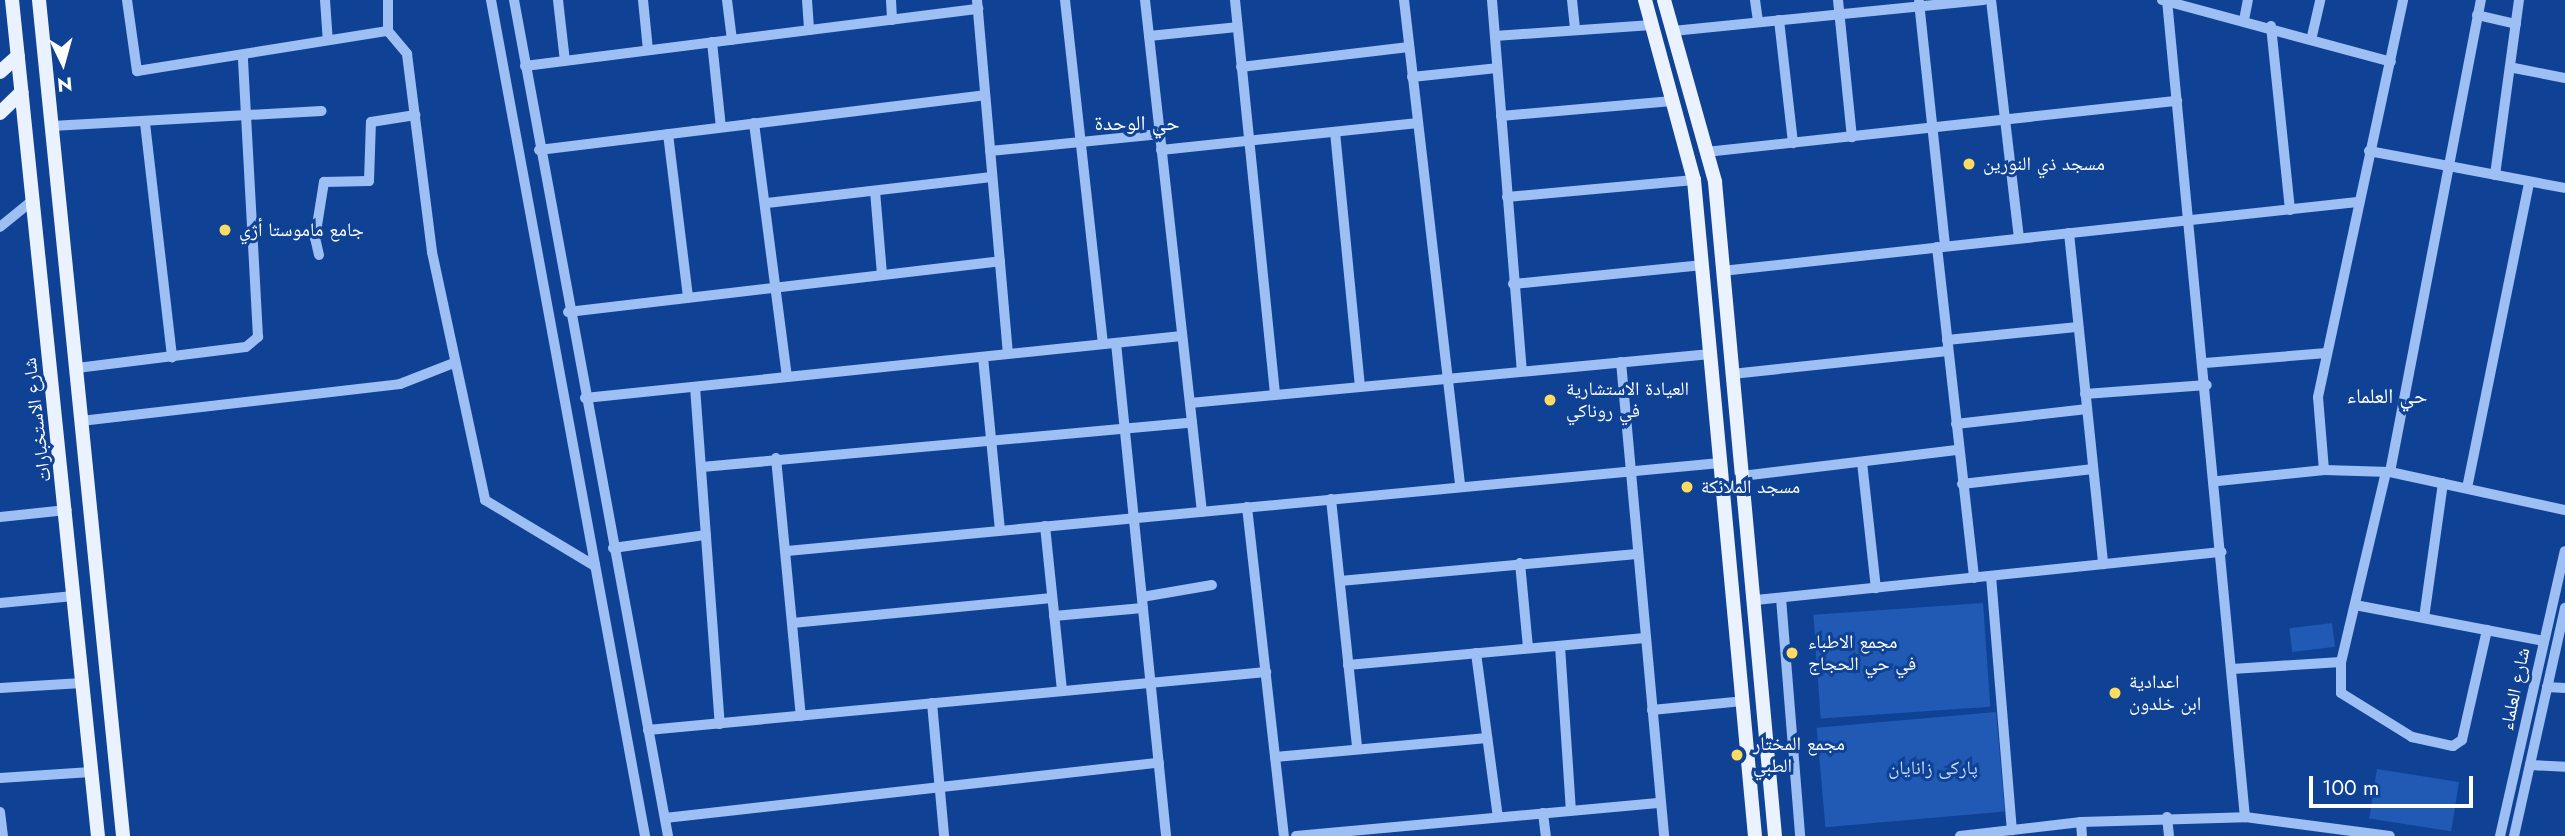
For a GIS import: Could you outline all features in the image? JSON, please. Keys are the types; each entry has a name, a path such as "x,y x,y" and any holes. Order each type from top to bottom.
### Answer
{"main road":[{"name":"شارع الاستخبارات","path":"12,0 67,510 98,836"},
{"path":"39,0 123,836"},
{"path":"1645,0 1694,180 1755,836"},
{"path":"1664,0 1706,152 1723,271 1756,600 1775,836"},
{"path":"0,72 18,56"},
{"path":"0,113 22,92"},
{"path":"47,334 72,330"},
{"path":"1747,749 1768,747"}],"street":[{"path":"127,0 138,71 243,58 328,39 388,31"},
{"path":"325,0 328,39"},
{"path":"388,0 388,31 407,54 454,363 487,505 593,565"},
{"path":"491,0 645,836"},
{"path":"514,0 568,312 668,836"},
{"path":"558,0 565,61"},
{"path":"643,0 648,50"},
{"path":"727,0 732,40"},
{"path":"807,0 809,30"},
{"path":"891,0 892,20"},
{"path":"1065,0 1103,344"},
{"path":"1144,0 1202,512"},
{"path":"1235,0 1275,394"},
{"path":"1404,0 1416,123 1460,487"},
{"path":"1492,0 1522,370"},
{"path":"1572,0 1575,30"},
{"path":"1755,0 1758,22"},
{"path":"1838,0 1852,136"},
{"path":"1672,31 1919,3 1983,0"},
{"path":"1991,0 2020,238"},
{"path":"2245,817 2218,481 2165,0 2312,36 2391,62"},
{"path":"2244,20 2248,0"},
{"path":"2312,36 2320,0"},
{"path":"2324,470 2318,397 2357,202 2403,0"},
{"path":"2481,0 2388,472 2341,662 2341,693 2412,737 2453,746 2462,740 2487,630"},
{"path":"2495,175 2514,68 2519,0"},
{"path":"1919,3 1932,128 1947,345 1974,578"},
{"path":"525,66 892,20 978,5 1008,354"},
{"path":"2477,15 2516,24"},
{"path":"1779,20 1793,143"},
{"path":"1495,36 1651,25"},
{"path":"2271,26 2290,210"},
{"path":"1149,36 1237,27"},
{"path":"712,43 721,127"},
{"path":"1241,67 1409,47"},
{"path":"77,368 246,347 258,337 244,117 243,58"},
{"path":"1412,77 1497,68"},
{"path":"2514,68 2565,78"},
{"path":"540,150 985,95"},
{"path":"1706,152 2177,100"},
{"path":"1501,116 1672,101"},
{"path":"52,126 145,123 322,111"},
{"path":"319,255 315,238 324,182 369,181 371,122 415,115"},
{"path":"145,123 172,358"},
{"path":"1161,150 1416,123"},
{"path":"754,124 767,203 787,377"},
{"path":"1335,131 1360,386"},
{"path":"668,134 688,298"},
{"path":"990,151 1081,145 1160,134"},
{"path":"2370,151 2565,188"},
{"path":"767,203 992,177"},
{"path":"1507,197 1694,180"},
{"path":"2466,488 2529,182"},
{"path":"875,191 882,275"},
{"path":"0,227 33,200"},
{"path":"1723,271 2357,202"},
{"path":"2069,233 2103,564"},
{"path":"568,312 1000,261"},
{"path":"1513,284 1703,265"},
{"path":"1732,374 2078,327"},
{"path":"585,398 1182,336"},
{"path":"1116,343 1166,836"},
{"path":"2205,363 2327,353"},
{"path":"1190,402 1711,354"},
{"path":"983,357 1000,530"},
{"path":"1621,362 1664,836"},
{"path":"81,421 400,383 454,363"},
{"path":"2085,394 2207,385"},
{"path":"695,387 720,723"},
{"path":"1956,424 2087,409"},
{"path":"702,467 776,458 1192,422"},
{"path":"1742,476 1958,450"},
{"path":"776,458 801,716"},
{"path":"1862,462 1876,588"},
{"path":"787,551 1720,463"},
{"path":"1962,484 2093,470"},
{"path":"2218,481 2324,470 2388,472 2565,510"},
{"path":"2424,618 2443,483"},
{"path":"1331,499 1357,748"},
{"path":"1247,507 1284,836"},
{"path":"0,517 67,510"},
{"path":"1045,526 1062,691"},
{"path":"613,548 706,535"},
{"name":"شارع العلماء","path":"2500,836 2565,551"},
{"path":"1756,600 2222,552"},
{"path":"1340,581 1637,554"},
{"path":"1520,563 1528,648"},
{"path":"1991,576 2012,830"},
{"path":"1054,617 1142,602 1212,585"},
{"path":"0,603 74,596"},
{"path":"792,623 1052,598"},
{"path":"1782,598 1800,836"},
{"path":"2355,605 2544,640"},
{"name":"شارع العلماء","path":"2514,836 2565,608"},
{"path":"607,641 628,637"},
{"path":"1348,665 1645,638"},
{"path":"1560,646 1571,811"},
{"path":"1476,653 1498,817"},
{"path":"2232,668 2341,662"},
{"path":"648,730 1266,672"},
{"path":"0,688 82,682"},
{"path":"2547,687 2565,688"},
{"path":"1652,710 1743,701"},
{"path":"932,704 944,836"},
{"path":"1275,757 1487,738"},
{"path":"665,818 939,782 1159,763"},
{"path":"2530,765 2565,767"},
{"path":"0,778 91,772"},
{"path":"1296,836 1394,831 1498,817 1661,803"},
{"path":"0,812 3,836"},
{"path":"1544,813 1546,836"},
{"path":"2167,817 2169,836"},
{"path":"1960,836 2081,822 2167,817 2245,817 2319,824 2390,836"},
{"path":"2081,822 2082,836"},
{"path":"2316,836 2319,824"}],"green space":[{"path":"1983,603 1990,707 1821,719 1813,615"},
{"path":"2332,623 2335,647 2292,652 2289,628"},
{"name":"پارکی زانایان","path":"1996,712 2005,812 1825,827 1817,728"},
{"path":"2377,769 2459,782 2451,831 2369,818"}],"place":[{"name":"مسجد ذي النورين","path":"1969,164"},
{"name":"جامع ماموستا أژي","path":"225,230"},
{"name":"العيادة الاستشارية في روناكي","path":"1550,400"},
{"name":"مسجد الملائكة","path":"1687,487"},
{"name":"مجمع الاطباء في حي الحجاج","path":"1792,653"},
{"name":"اعدادية ابن خلدون","path":"2115,693"},
{"name":"مجمع المختار الطبي","path":"1737,755"}],"district":[{"name":"حي الوحدة","path":"1137,123"},
{"name":"حي العلماء","path":"2387,396"}]}
